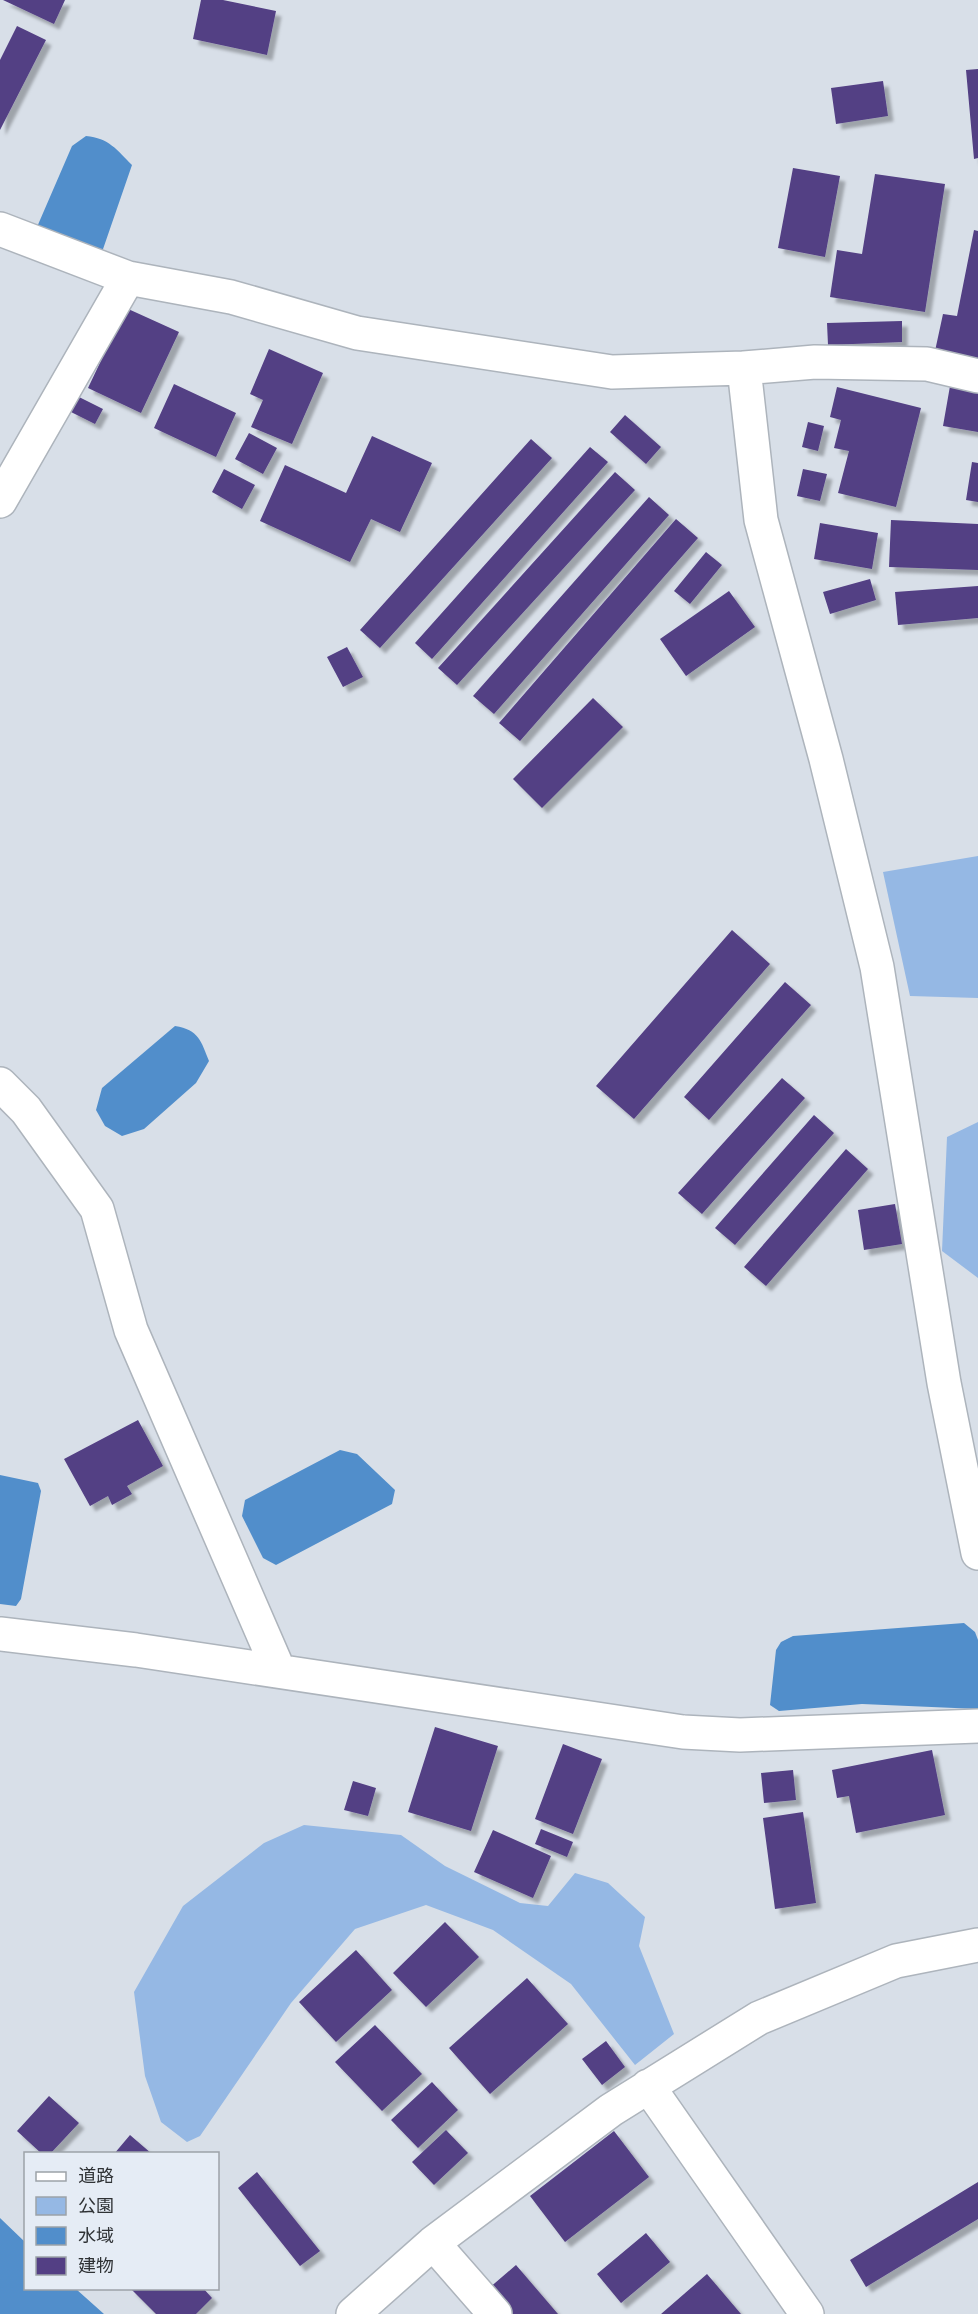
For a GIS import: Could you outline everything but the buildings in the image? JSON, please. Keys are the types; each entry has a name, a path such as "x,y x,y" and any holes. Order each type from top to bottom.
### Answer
{"street":[{"path":"0,230 128,278 231,297 357,333 612,372 744,368 815,362 927,364 978,376"},
{"path":"0,501 128,278"},
{"path":"744,368 752,459 761,520 826,759 877,967 944,1383 978,1553"},
{"path":"0,1084 26,1110 97,1209 131,1330 279,1671"},
{"path":"0,1634 136,1650 683,1732 740,1735 978,1726"},
{"path":"352,2314 433,2243 611,2110 769,2014 896,1960 978,1946"},
{"path":"648,2086 807,2314"},
{"path":"433,2243 495,2314"}],"green space":[{"path":"978,856 978,998 910,996 883,872"},
{"path":"978,1122 978,1278 942,1251 947,1137"},
{"path":"304,1825 401,1835 445,1866 520,1903 548,1906 575,1873 608,1883 645,1917 639,1946 674,2034 635,2065 571,1984 493,1930 426,1905 355,1929 291,2003 200,2136 187,2142 161,2122 145,2076 134,1992 183,1906 264,1843"}],"water":[{"path":"86,136 107,142 132,165 102,252 37,227 72,146"},
{"path":"175,1026 189,1030 198,1038 209,1061 196,1083 144,1129 122,1136 105,1126 96,1110 102,1088"},
{"path":"340,1450 357,1454 395,1490 392,1504 276,1565 263,1558 242,1516 245,1500"},
{"path":"0,1475 38,1483 41,1491 21,1599 16,1606 0,1604"},
{"path":"964,1623 975,1632 978,1640 978,1709 862,1704 779,1711 770,1705 776,1650 781,1642 793,1636"},
{"path":"0,2218 24,2241 24,2290 77,2290 104,2314 0,2314"}]}
